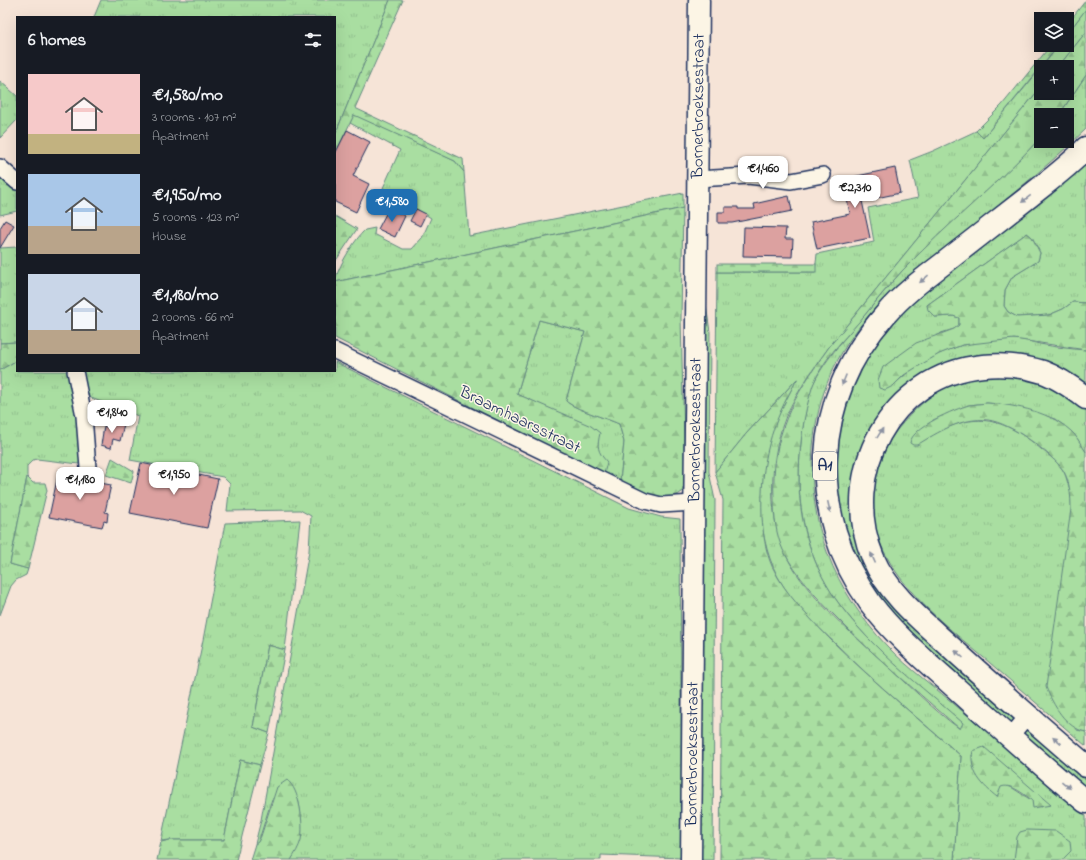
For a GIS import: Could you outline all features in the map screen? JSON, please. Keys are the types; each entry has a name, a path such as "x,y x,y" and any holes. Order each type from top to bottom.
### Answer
{"highway":[{"name":"A1","path":"1086,148 1056,175 923,280 886,314 869,334 845,376 834,406 828,431 825,467 827,500 835,535 849,569 872,605 896,632 1010,737 1086,802"},
{"path":"1086,398 1068,385 1043,372 1018,366 995,365 968,367 956,371 922,388 897,409 878,437 864,473 861,503 864,528 874,560 898,596 920,619 1086,766"}],"main road":[{"name":"Bornerbroeksestraat","path":"691,860 698,0"}],"street":[{"path":"0,167 16,181"},
{"path":"697,179 748,176 792,181 823,175"},
{"name":"Braamhaarsstraat","path":"336,351 645,501 661,504 694,503"},
{"path":"76,372 84,416 88,468"},
{"path":"1010,737 1028,715"}],"green space":[{"path":"101,0 390,0 336,133 336,16 94,16"},
{"path":"390,0 403,0 355,108 463,159 464,172 455,161 354,115 336,152 336,133"},
{"path":"1086,0 1086,9 1074,25 1074,15"},
{"path":"1086,9 1086,32 1074,47 1074,25"},
{"path":"1086,32 1086,75 1074,93 1074,60 1064,60 1070,52 1074,52 1074,47"},
{"path":"1045,52 1053,52 1047,60 1039,60"},
{"path":"1054,52 1070,52 1064,60 1047,60"},
{"path":"1034,66 1034,76 983,138 976,131 1002,105"},
{"path":"1086,75 1086,129 1074,140 1074,108 1064,108 1069,100 1074,100 1074,93"},
{"path":"1034,76 1034,96 829,347 796,396 782,427 777,444 773,481 775,518 785,552 793,568 811,592 857,638 929,704 960,729 876,647 845,612 824,581 807,538 801,507 799,467 807,403 814,382 830,356 892,282 936,237 1034,144 1034,148 1066,148 1034,176 887,297 858,329 838,360 824,392 815,427 812,475 820,529 828,554 839,579 852,602 868,625 904,663 992,735 1086,816 1086,860 1062,860 1016,851 1014,860 954,860 961,756 882,688 807,616 782,584 773,568 763,531 761,512 762,474 765,455 772,430 796,380 746,434 715,472 717,272 815,272 817,254 874,242 868,208 918,198 910,160 976,131 983,138","holes":["972,755 1042,807 1011,787 1005,785 1000,787 977,776 973,765"]},
{"path":"0,81 16,95 16,121 0,138"},
{"path":"1034,96 1034,100 1069,100 1064,108 1034,108 1034,144 902,271 839,344 817,376 813,385 804,420 800,456 800,497 809,546 822,576 840,605 867,637 898,667 963,723 960,729 867,648 830,611 801,578 783,550 776,526 774,506 774,477 780,436 786,418 804,384 829,347"},
{"path":"354,114 455,161 464,172 469,236 683,193 683,208 336,282 336,276 347,254 365,230 375,228 374,234 403,249 412,249 422,238 431,218 383,188 400,150 350,123"},
{"path":"1086,156 1086,303 1073,302 1063,309 1049,315 1017,317 1008,312 1004,306 1005,290 1012,277 1038,261 1040,253 1032,237 1027,233 927,305 935,317 953,316 959,318 959,325 954,329 941,333 893,386 919,365 948,350 980,341 1013,339 1057,347 1086,350 1086,389 1055,369 943,372 866,453 876,572 1086,771 1086,791 1042,754 902,625 869,583 854,555 845,530 839,502 836,461 839,426 858,370 896,311"},
{"path":"0,173 16,188 16,211 0,215"},
{"path":"683,208 681,318 685,481 682,492 667,498 659,498 643,493 620,482 624,442 619,424 583,410 566,401 585,332 539,320 517,394 591,426 600,433 598,442 599,449 601,455 607,462 604,474 336,339 336,282"},
{"path":"336,217 357,229 336,260"},
{"path":"1027,233 1032,237 1040,253 1038,261 1012,277 1005,290 1004,306 1008,312 1017,317 1049,315 1063,309 1073,302 1086,303 1086,350 1014,339 962,345 939,354 917,367 904,375 893,386 885,390 879,388 878,380 883,367 916,343 954,329 959,325 959,318 953,316 935,317 928,310 927,305"},
{"path":"16,247 16,342 0,343 0,248"},
{"path":"717,264 816,264 816,272 717,272"},
{"path":"705,297 710,332 709,472 715,500 713,860 700,860"},
{"path":"539,320 585,332 566,401 583,410 619,424 624,442 620,482 604,474 597,446 552,410 517,394"},
{"path":"16,342 16,361 0,370 0,343"},
{"path":"16,361 16,372 73,372 84,444 79,464 37,459 33,460 27,466 27,477 10,564 28,569 26,575 16,580 11,586 0,615 0,370"},
{"path":"336,362 629,508 661,517 680,519 682,858 601,855 601,860 291,860 298,844 301,830 301,815 298,798 272,799 258,843 255,844 261,820 309,551 311,516 300,510 227,511 230,484 223,477 130,460 138,416 86,396 82,372 336,372"},
{"path":"1011,374 1051,387 1086,410 1086,452 1074,434 1055,419 1007,405 987,403 969,405 933,420 917,444 948,427 962,422 976,420 990,421 1004,425 1035,444 1051,457 1064,472 1071,492 1077,730 1086,732 1086,746 923,604 904,582 887,558 876,532 872,503 877,473 888,445 897,430 922,404 934,394 947,387 976,378"},
{"path":"798,378 774,427 765,461 762,516 768,554 772,566 784,587 807,615 832,641 879,685 961,756 954,860 720,860 723,500 715,472 746,434"},
{"path":"987,403 1022,408 1056,420 1074,434 1086,452 1086,732 1079,730 1066,721 1056,708 1046,687 1071,509 1069,484 1063,470 1049,455 1029,439 1008,427 988,420 960,423 933,435 917,445 910,443 918,431 926,425 954,410 969,405"},
{"path":"112,458 134,471 131,483 106,475"},
{"path":"27,477 33,483 45,483 47,490 28,569 10,564"},
{"path":"300,520 285,650 268,645 253,727 269,733 260,765 240,760 224,840 161,841 203,640 225,523"},
{"path":"268,645 285,650 269,733 253,727"},
{"path":"984,747 1051,805 1033,808 1032,800 1009,786 1001,787 997,797 992,793 982,783 973,765 973,751"},
{"path":"240,760 260,765 236,860 157,860 161,842 170,840 224,840"},
{"path":"287,780 295,791 300,808 302,833 298,848 291,860 250,860 255,844 261,836 277,787"},
{"path":"1027,830 1056,831 1070,841 1071,851 1062,860 1014,860 1017,837 1020,832"}],"building":[{"path":"347,130 370,142 353,176 369,184 356,212 336,202 336,152"},
{"path":"895,168 900,193 862,201 870,238 817,249 811,222 850,214 843,179"},
{"path":"789,196 792,211 732,223 718,223 718,212 725,212 725,207 755,209 754,204"},
{"path":"389,208 405,216 395,237 378,229"},
{"path":"416,209 426,214 420,226 410,221"},
{"path":"5,220 14,225 0,248 0,228"},
{"path":"744,227 786,228 785,239 793,239 792,257 743,256"},
{"path":"111,422 124,424 120,441 113,439 111,448 101,445 104,426 110,428"},
{"path":"141,463 218,479 207,528 130,513"},
{"path":"58,475 111,485 105,512 108,513 107,522 104,521 102,527 49,517"}]}
